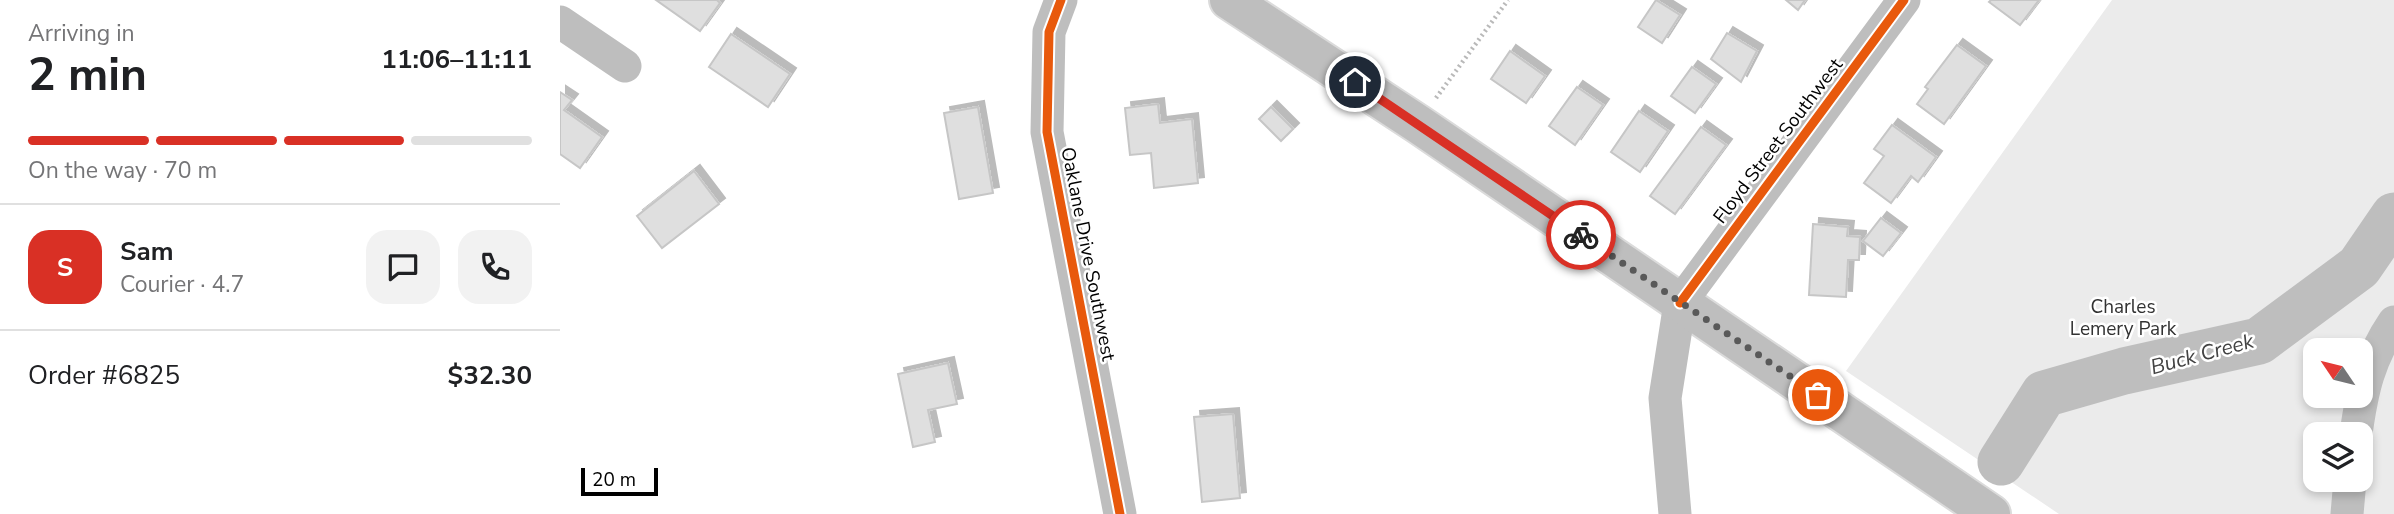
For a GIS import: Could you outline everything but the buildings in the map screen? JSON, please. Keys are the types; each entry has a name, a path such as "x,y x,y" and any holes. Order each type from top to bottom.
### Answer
{"main road":[{"path":"1229,0 1418,124 1991,514"}],"street":[{"name":"Oaklane Drive Southwest","path":"1061,0 1049,32 1047,132 1120,514"},
{"name":"Floyd Street Southwest","path":"1681,303 1904,0"},
{"path":"560,22 625,66"},
{"path":"1675,514 1665,398 1681,303"},
{"path":"2357,422 2361,393 2375,349 2394,322"},
{"path":"2347,514 2349,492"}],"path":[{"path":"1418,124 1508,0"}],"green space":[{"name":"Charles Lemery Park","path":"2112,0 2394,0 2394,514 2059,514 1846,371"}],"waterway":[{"name":"Buck Creek","path":"2001,462 2044,394 2124,371 2259,341 2359,267 2394,216"}],"cycle path":[{"path":"1061,0 1049,32 1047,132 1120,514"},
{"path":"1680,303 1904,0"}],"way so far":[{"path":"1581,235 1818,395"}],"route":[{"path":"1355,82 1581,235"}]}
